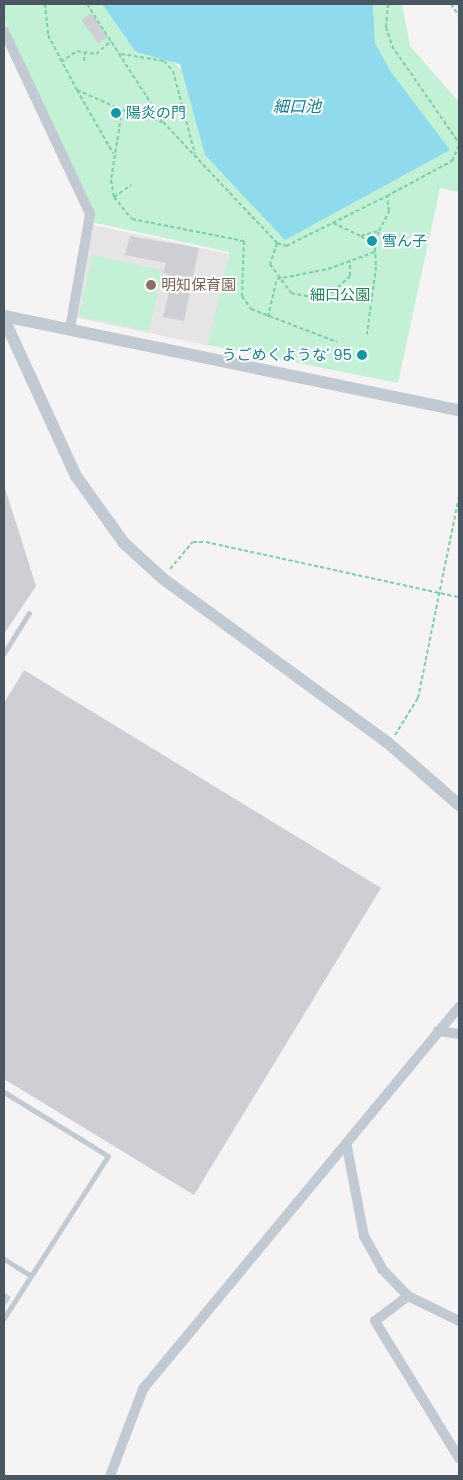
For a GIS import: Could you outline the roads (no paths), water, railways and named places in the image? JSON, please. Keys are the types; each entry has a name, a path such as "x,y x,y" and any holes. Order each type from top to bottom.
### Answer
{"street":[{"path":"4,31 90,214 70,329"},
{"path":"4,318 70,329 459,410"},
{"path":"4,318 95,507 124,543 162,578 387,742 459,805"},
{"path":"110,1476 143,1389 348,1147 438,1031 459,1008"},
{"path":"438,1031 459,1034"},
{"path":"348,1147 364,1236 382,1269 408,1296 459,1321"},
{"path":"408,1296 375,1321 459,1458"}],"lane":[{"path":"4,653 28,613"},
{"path":"4,1092 108,1156 4,1318"},
{"path":"4,1259 30,1275"}],"water":[{"name":"細口池","path":"102,4 373,4 375,43 391,72 450,150 285,240 205,155 180,64 136,52"}],"place":[{"name":"陽炎の門","path":"116,113"},
{"name":"雪ん子","path":"372,241"},
{"name":"明知保育園","path":"151,285"},
{"name":"うごめくような' 95","path":"362,355"}],"park label":[{"name":"細口公園","path":"340,295"}]}
